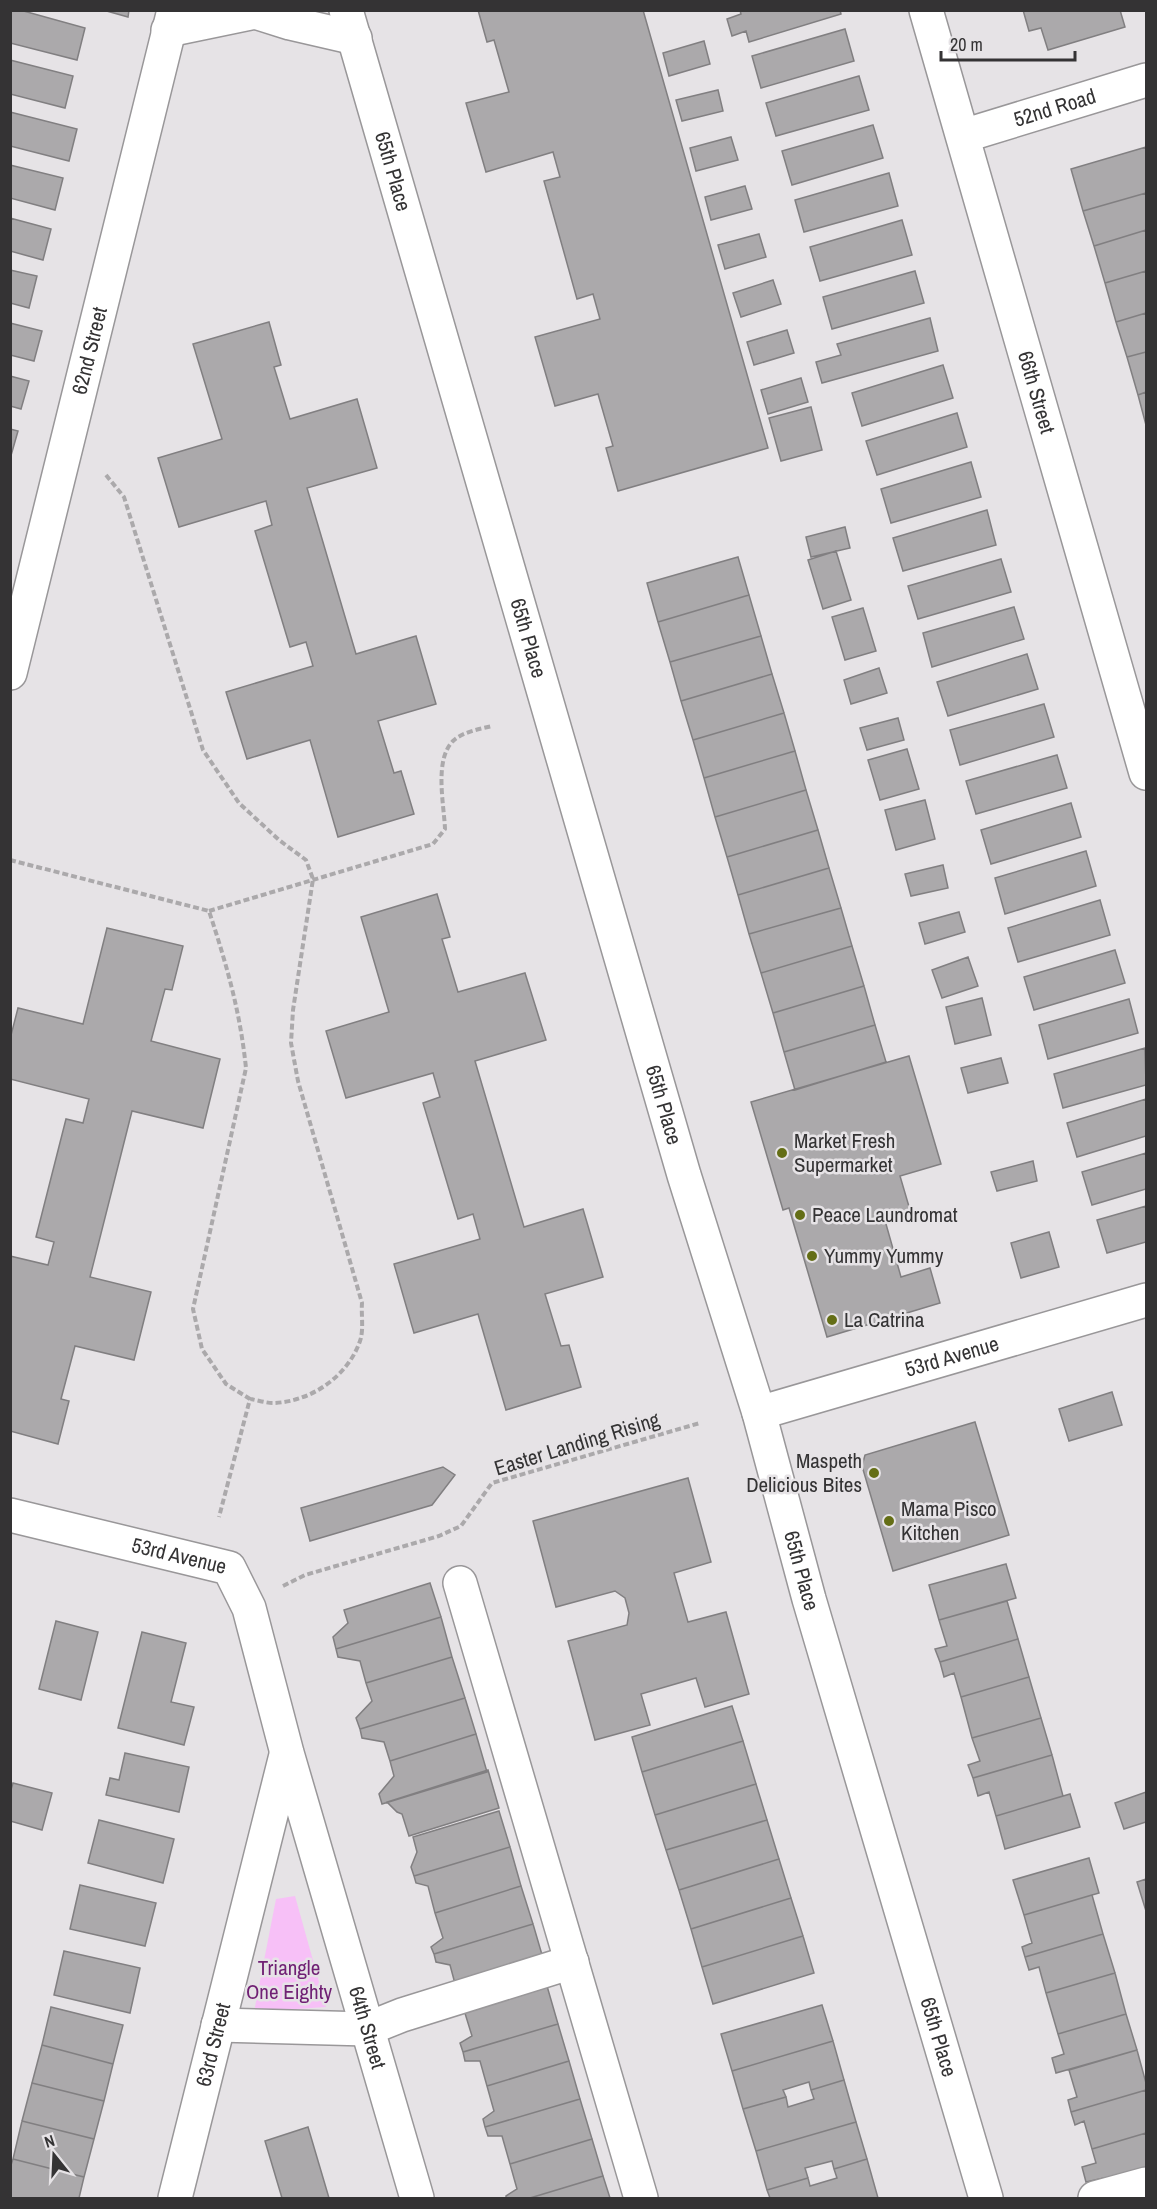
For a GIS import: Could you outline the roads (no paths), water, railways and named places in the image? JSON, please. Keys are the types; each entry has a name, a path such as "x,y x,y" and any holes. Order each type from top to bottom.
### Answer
{"street":[{"name":"66th Street","path":"926,10 1146,773"},
{"name":"62nd Street","path":"10,673 171,20 255,12 290,23 350,24"},
{"name":"65th Place","path":"350,24 684,1175 759,1413 809,1599 986,2199"},
{"name":"52nd Road","path":"963,136 1146,80"},
{"name":"53rd Avenue","path":"759,1413 1146,1300"},
{"name":"53rd Avenue","path":"10,1515 229,1568 249,1608 286,1753"},
{"path":"460,1583 641,2199"},
{"name":"63rd Street","path":"175,2199 286,1753"},
{"name":"64th Street","path":"286,1753 417,2199"},
{"path":"218,2025 367,2029 402,2015 572,1962"},
{"path":"1095,2199 1146,2184"}],"place":[{"name":"Market Fresh Supermarket","path":"782,1153"},
{"name":"Peace Laundromat","path":"800,1215"},
{"name":"Yummy Yummy","path":"812,1256"},
{"name":"La Catrina","path":"832,1320"},
{"name":"Maspeth Delicious Bites","path":"874,1473"},
{"name":"Mama Pisco Kitchen","path":"889,1521"}],"park label":[{"name":"Triangle One Eighty","path":"289,1980"}]}
